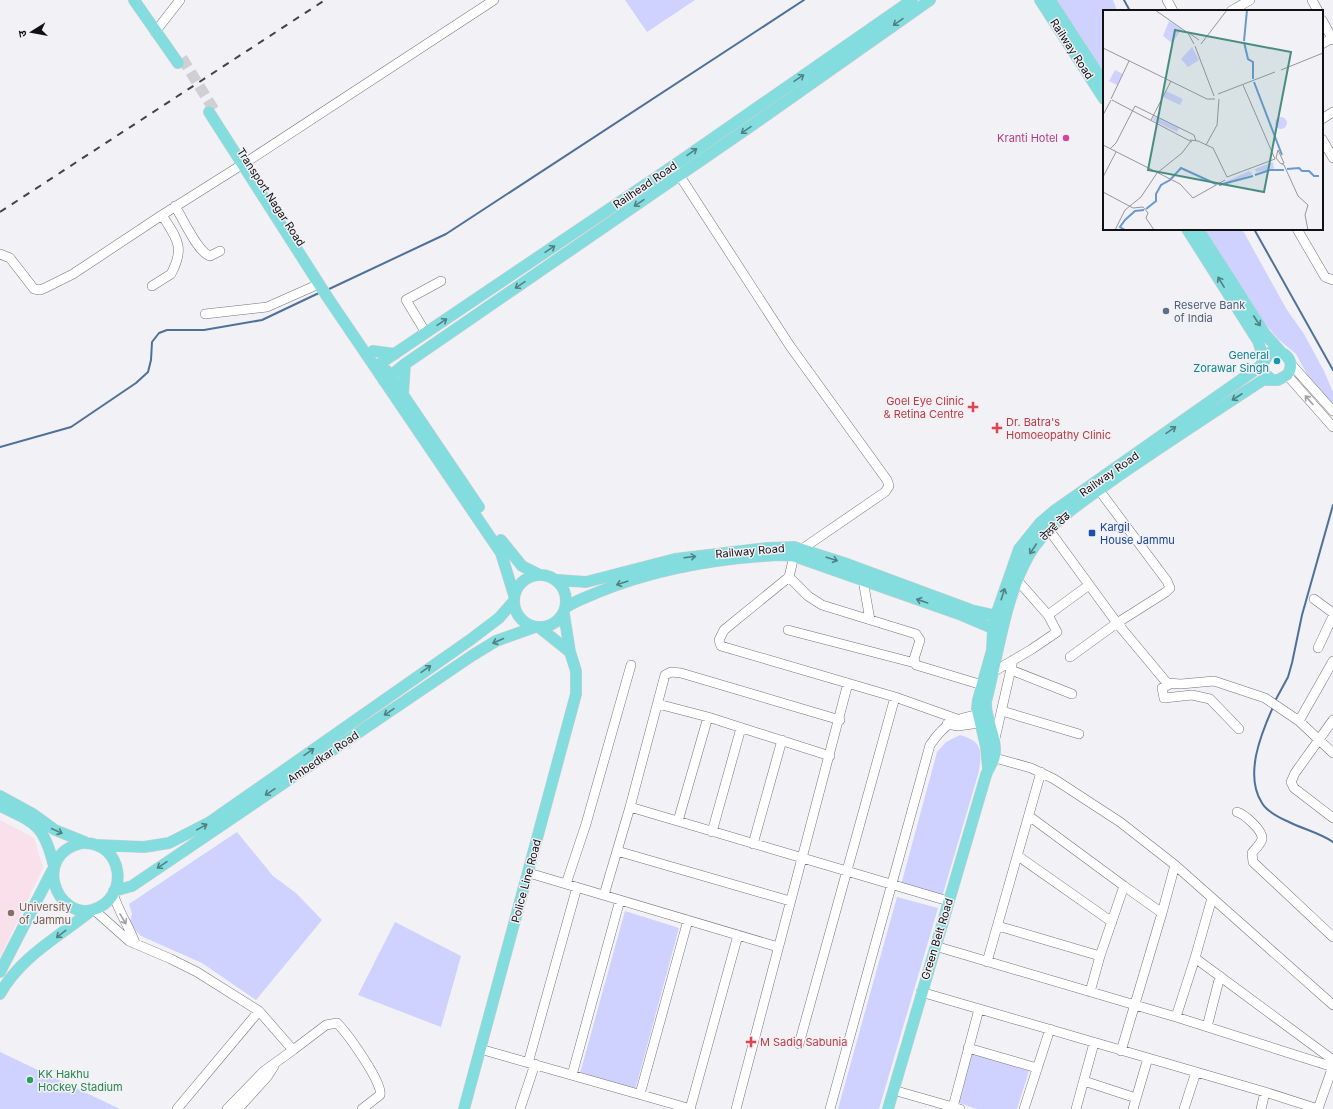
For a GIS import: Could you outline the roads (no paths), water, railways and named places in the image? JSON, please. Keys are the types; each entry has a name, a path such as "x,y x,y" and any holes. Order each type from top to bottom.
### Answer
{"main road":[{"path":"134,0 158,29 180,60"},
{"path":"143,0 158,29"},
{"name":"Railhead Road","path":"378,365 673,166 912,0"},
{"name":"Railhead Road","path":"387,378 405,364 680,176 930,0"},
{"path":"1045,1 1103,82"},
{"name":"Railway Road","path":"1045,1 1103,97"},
{"path":"756,107 763,118"},
{"name":"Transport Nagar Road","path":"211,111 245,162 322,285 332,297"},
{"path":"1188,230 1258,342 1262,352 1262,365 1265,374 1278,380 1287,375 1291,364 1287,355 1280,351 1265,334 1199,230"},
{"path":"332,297 373,352 378,365"},
{"path":"332,297 387,378 501,553 514,598 516,611 522,620 537,627 570,652"},
{"path":"1262,365 1269,353 1280,351"},
{"path":"373,352 395,354"},
{"path":"404,394 405,364"},
{"name":"Railway Road","path":"988,768 991,757 978,700 986,687 992,650 1000,616 1019,549 1040,523 1054,511 1262,365"},
{"path":"387,378 404,394 509,552 522,566 538,574"},
{"name":"ਰੇਲਵੇ ਰੋਡ","path":"1000,616 1018,581 1022,568 1035,545 1049,530 1099,490 1263,380 1271,378"},
{"name":"Railway Road","path":"558,580 586,582 675,559 786,547 798,552 844,563 971,610 1000,616"},
{"path":"537,627 556,623 573,603 618,584 658,571 766,555 798,552 863,580 959,614 997,630 993,672 986,687"},
{"path":"0,994 3,976 53,869 61,854 67,848 76,844 144,846 169,843 210,822 470,640 498,618 514,598 522,582 529,576 538,574 547,575 558,580 565,589 567,600 565,611"},
{"name":"Police Line Road","path":"464,1109 529,873 576,694 576,671 570,652 565,611"},
{"name":"Ambedkar Road","path":"113,892 132,886 473,655 496,641 537,627"},
{"path":"983,718 994,744 991,757"},
{"name":"Green Belt Road","path":"888,1109 921,992 988,768"},
{"path":"0,796 33,814 55,830 92,844 111,855 117,866 118,877 113,892 103,903 27,960 3,976"},
{"path":"0,806 30,820 45,837 53,869 54,885 63,900 78,909 93,909"}],"street":[{"path":"158,29 180,0"},
{"path":"0,254 10,258 34,289 40,290 73,274 175,206 494,0"},
{"path":"1167,0 1172,10"},
{"path":"1312,0 1317,10"},
{"path":"1232,10 1245,1"},
{"path":"1323,22 1328,35"},
{"path":"1323,118 1333,112"},
{"path":"1323,141 1333,158"},
{"path":"673,166 790,346 887,480 889,486 885,492 798,552 789,577 724,630 720,636 720,644 724,648 895,697 957,719 983,718"},
{"path":"175,206 203,252 210,256 220,251"},
{"path":"152,286 171,274 180,249 179,243 162,215"},
{"path":"1299,230 1325,277 1333,280"},
{"path":"426,333 406,301 408,298 441,280"},
{"path":"205,314 267,307 322,285"},
{"path":"1291,364 1333,411"},
{"path":"1287,375 1332,425"},
{"path":"1070,657 1117,623 1170,588 1167,581 1149,556 1099,490"},
{"path":"1049,530 1117,623 1160,677 1170,684"},
{"path":"789,577 808,596 822,605 919,636 920,640 915,663"},
{"path":"863,580 870,620"},
{"path":"993,672 1056,634 1056,628 1048,615 1018,581"},
{"path":"1048,615 1088,585"},
{"path":"1314,599 1333,615 1318,648"},
{"path":"788,630 915,663 986,687"},
{"path":"994,744 1013,660"},
{"path":"1299,721 1333,661"},
{"path":"566,884 586,824 631,666"},
{"path":"1011,670 1072,694"},
{"path":"604,895 630,807 665,675 675,672 840,720"},
{"path":"1239,729 1210,699 1192,695 1166,698 1163,693 1163,687 1170,684 1214,681 1274,703 1299,721 1333,753"},
{"path":"736,1109 790,901 840,720 848,683"},
{"path":"799,1044 895,697"},
{"path":"658,704 708,717 830,756"},
{"path":"1002,711 1079,734"},
{"path":"678,821 708,717"},
{"path":"947,724 958,726 983,718"},
{"path":"830,1109 890,884 930,745 947,724 957,719"},
{"path":"1333,720 1294,773 1291,782 1294,788 1333,818"},
{"path":"712,832 741,728"},
{"path":"753,844 782,740"},
{"path":"991,757 1041,772 1098,806 1175,865 1333,1005"},
{"path":"987,962 1041,772"},
{"path":"630,807 948,901"},
{"path":"1237,812 1246,816 1261,834 1261,841 1252,853 1253,862 1333,937"},
{"path":"1029,816 1162,912"},
{"path":"617,851 790,901"},
{"path":"1018,856 1112,922"},
{"path":"1121,1050 1175,865"},
{"path":"529,873 778,947"},
{"path":"1090,992 1100,956 1124,886"},
{"path":"520,1109 577,887"},
{"path":"113,892 119,914 132,934 135,943"},
{"path":"1176,1018 1212,898"},
{"path":"572,1075 620,900"},
{"path":"93,909 123,936 197,972 259,1011 293,1050"},
{"path":"640,1094 688,920"},
{"path":"998,926 1100,956"},
{"path":"480,1049 690,1109 738,935"},
{"path":"921,992 1266,1092 1318,1109 1333,1066 935,946"},
{"path":"1195,958 1333,1060"},
{"path":"1207,1027 1220,976"},
{"path":"893,1090 957,1108 968,1048 978,1009"},
{"path":"177,1109 259,1011"},
{"path":"227,1109 261,1074 326,1025 337,1023 364,1060 380,1088 380,1095 362,1109"},
{"path":"1024,1109 1050,1029"},
{"path":"1076,1109 1094,1043"},
{"path":"968,1048 1037,1068"},
{"path":"1133,1109 1148,1058"},
{"path":"238,1109 267,1077 274,1065"},
{"path":"1184,1109 1196,1072"},
{"path":"1084,1081 1136,1098"},
{"path":"1261,1109 1266,1092"}],"waterway":[{"path":"327,290 446,234 804,0"},
{"path":"1124,0 1129,10"},
{"path":"1255,230 1333,370"},
{"path":"0,447 71,427 136,383 148,372 151,360 152,342 159,333 167,330 204,330 262,320 321,292"},
{"path":"1275,701 1288,677 1302,615 1333,505"},
{"path":"1273,707 1256,755 1254,780 1257,792 1264,806 1274,814 1333,842"}],"tunnel":[{"path":"182,58 214,110"}],"railway":[{"path":"0,212 325,0"}],"place":[{"name":"Kranti Hotel","path":"1066,138"},
{"name":"Reserve Bank of India","path":"1166,311"},
{"name":"General Zorawar Singh","path":"1277,361"},
{"name":"Goel Eye Clinic & Retina Centre","path":"973,407"},
{"name":"Dr. Batra's Homoeopathy Clinic","path":"997,428"},
{"name":"Kargil House Jammu","path":"1092,533"},
{"name":"University of Jammu","path":"11,913"},
{"name":"M Sadiq Sabunia","path":"751,1042"},
{"name":"KK Hakhu Hockey Stadium","path":"30,1080"}]}
